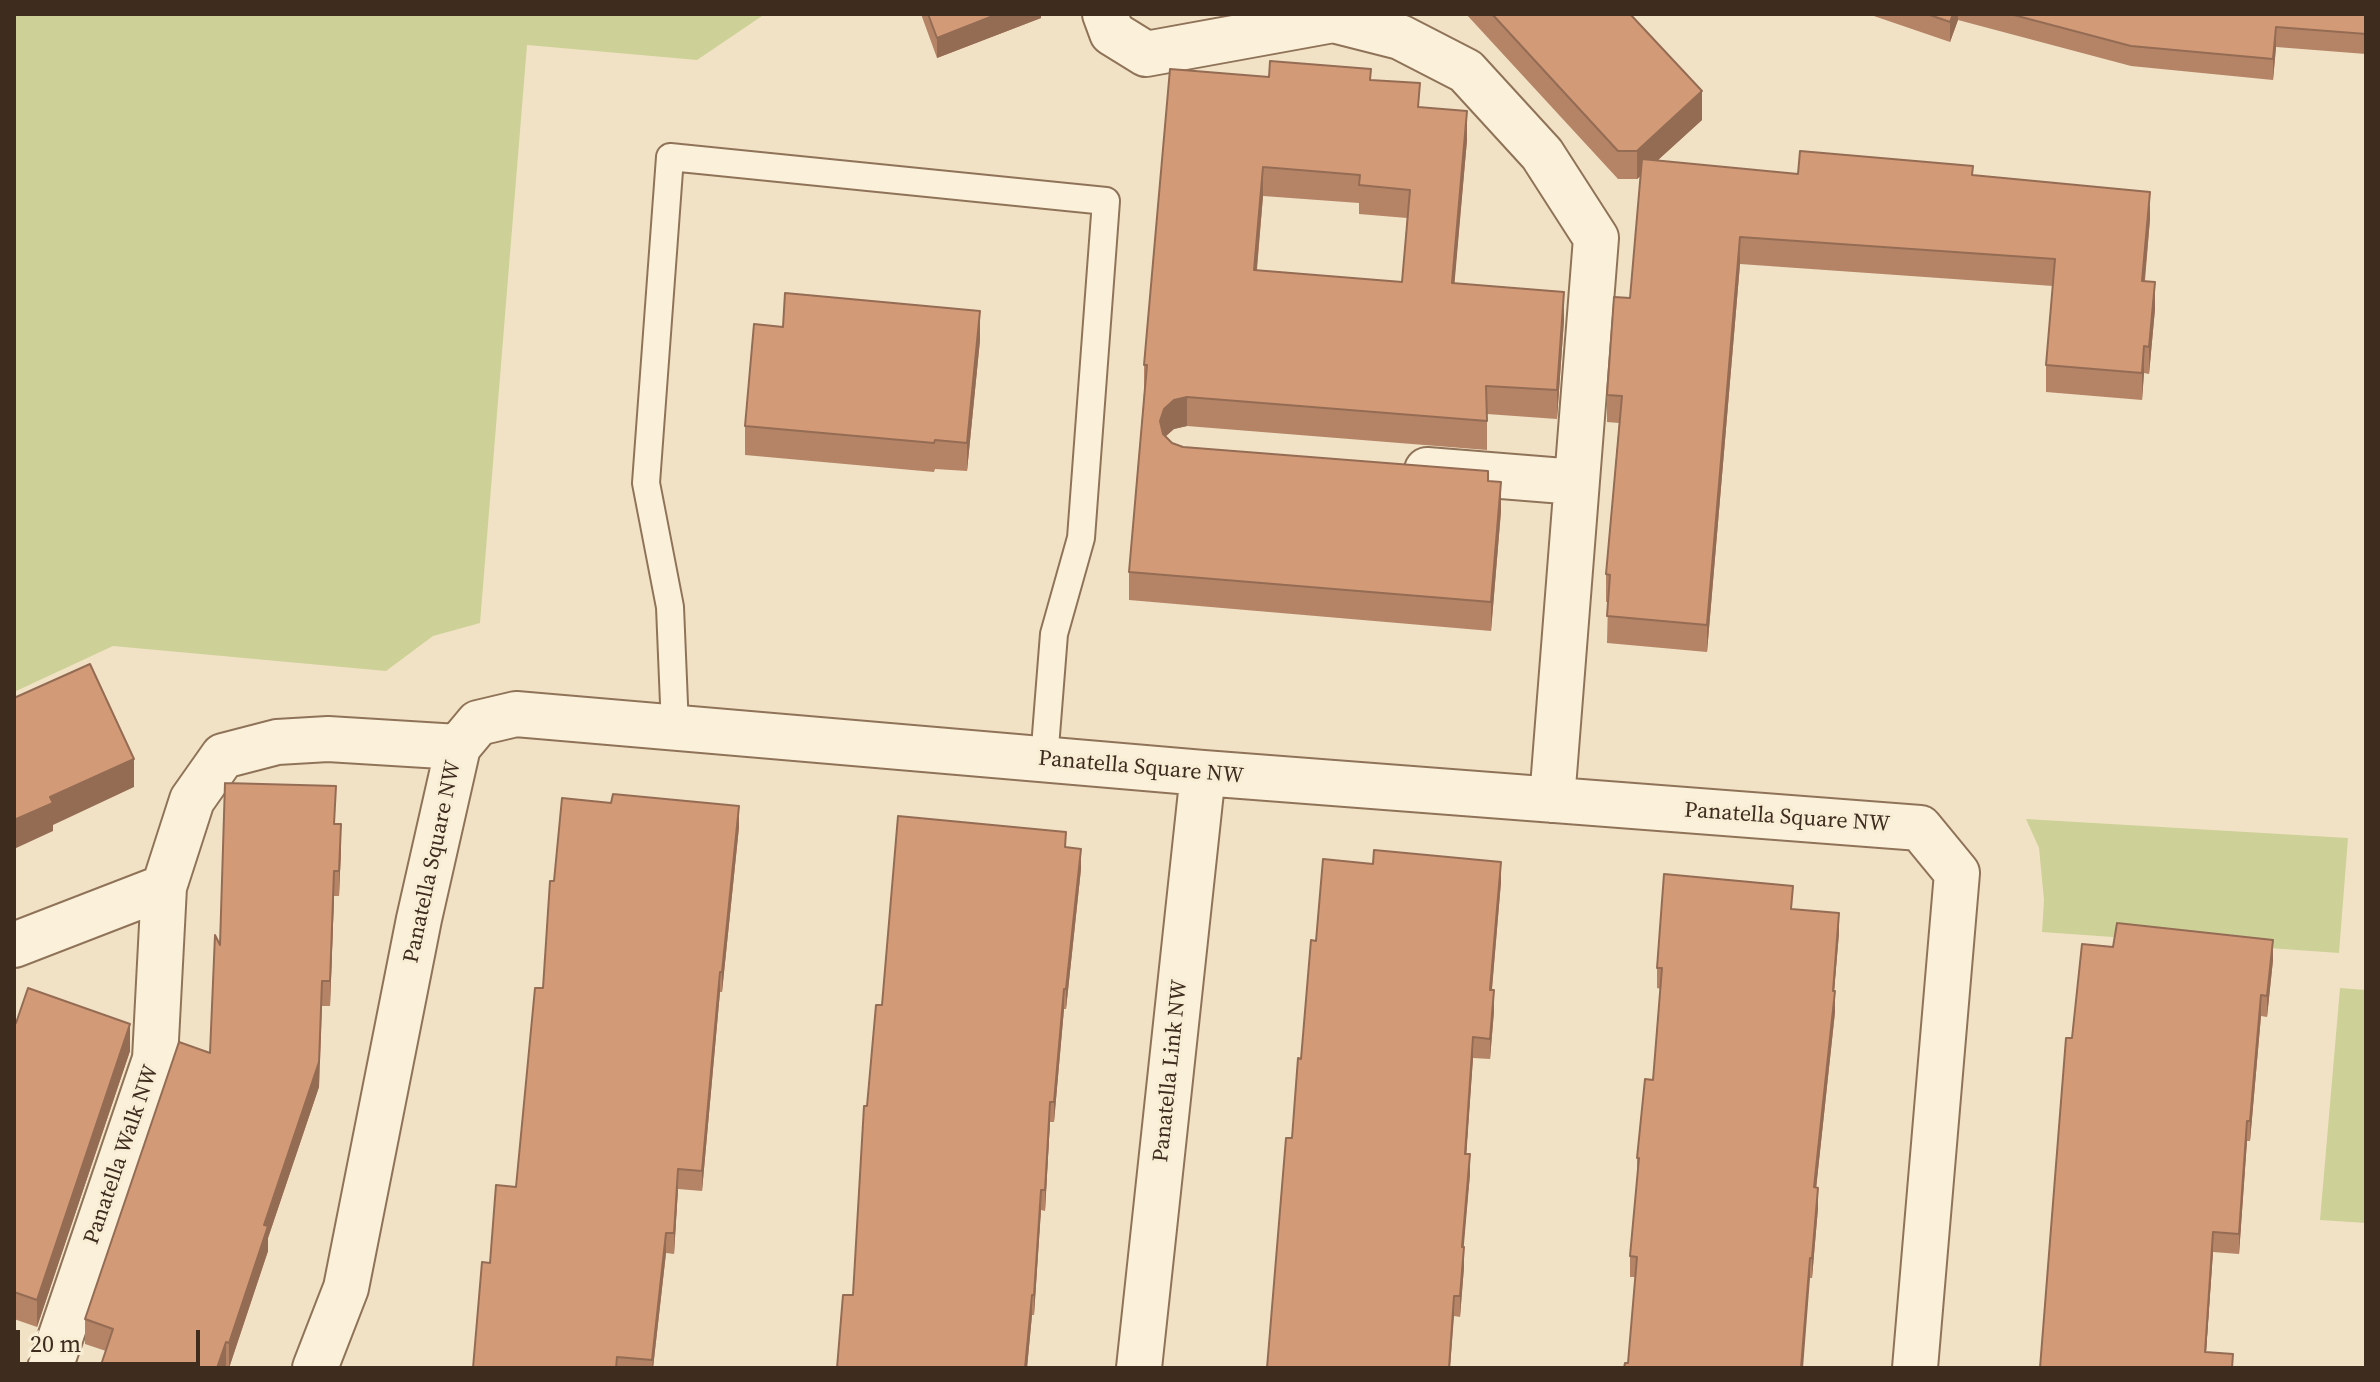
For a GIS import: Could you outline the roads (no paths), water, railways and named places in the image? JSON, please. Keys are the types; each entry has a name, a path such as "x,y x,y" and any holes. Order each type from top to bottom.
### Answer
{"street":[{"path":"1105,14 1112,33 1146,54 1333,20 1400,37 1466,71 1542,154 1596,238 1552,800"},
{"path":"1389,467 1576,482"},
{"name":"Panatella Square NW","path":"315,1368 346,1288 416,935 458,747 478,723 516,714 1203,773 1920,828 1957,873 1915,1368"},
{"name":"Panatella Walk NW","path":"50,1368 155,1059 164,887 192,800 223,756 277,742 328,739 458,747"},
{"name":"Panatella Link NW","path":"1139,1368 1203,773"},
{"path":"14,945 164,887"}],"lane":[{"path":"675,728 670,607 646,483 670,157 1106,201 1081,538 1054,634 1044,760"}]}
